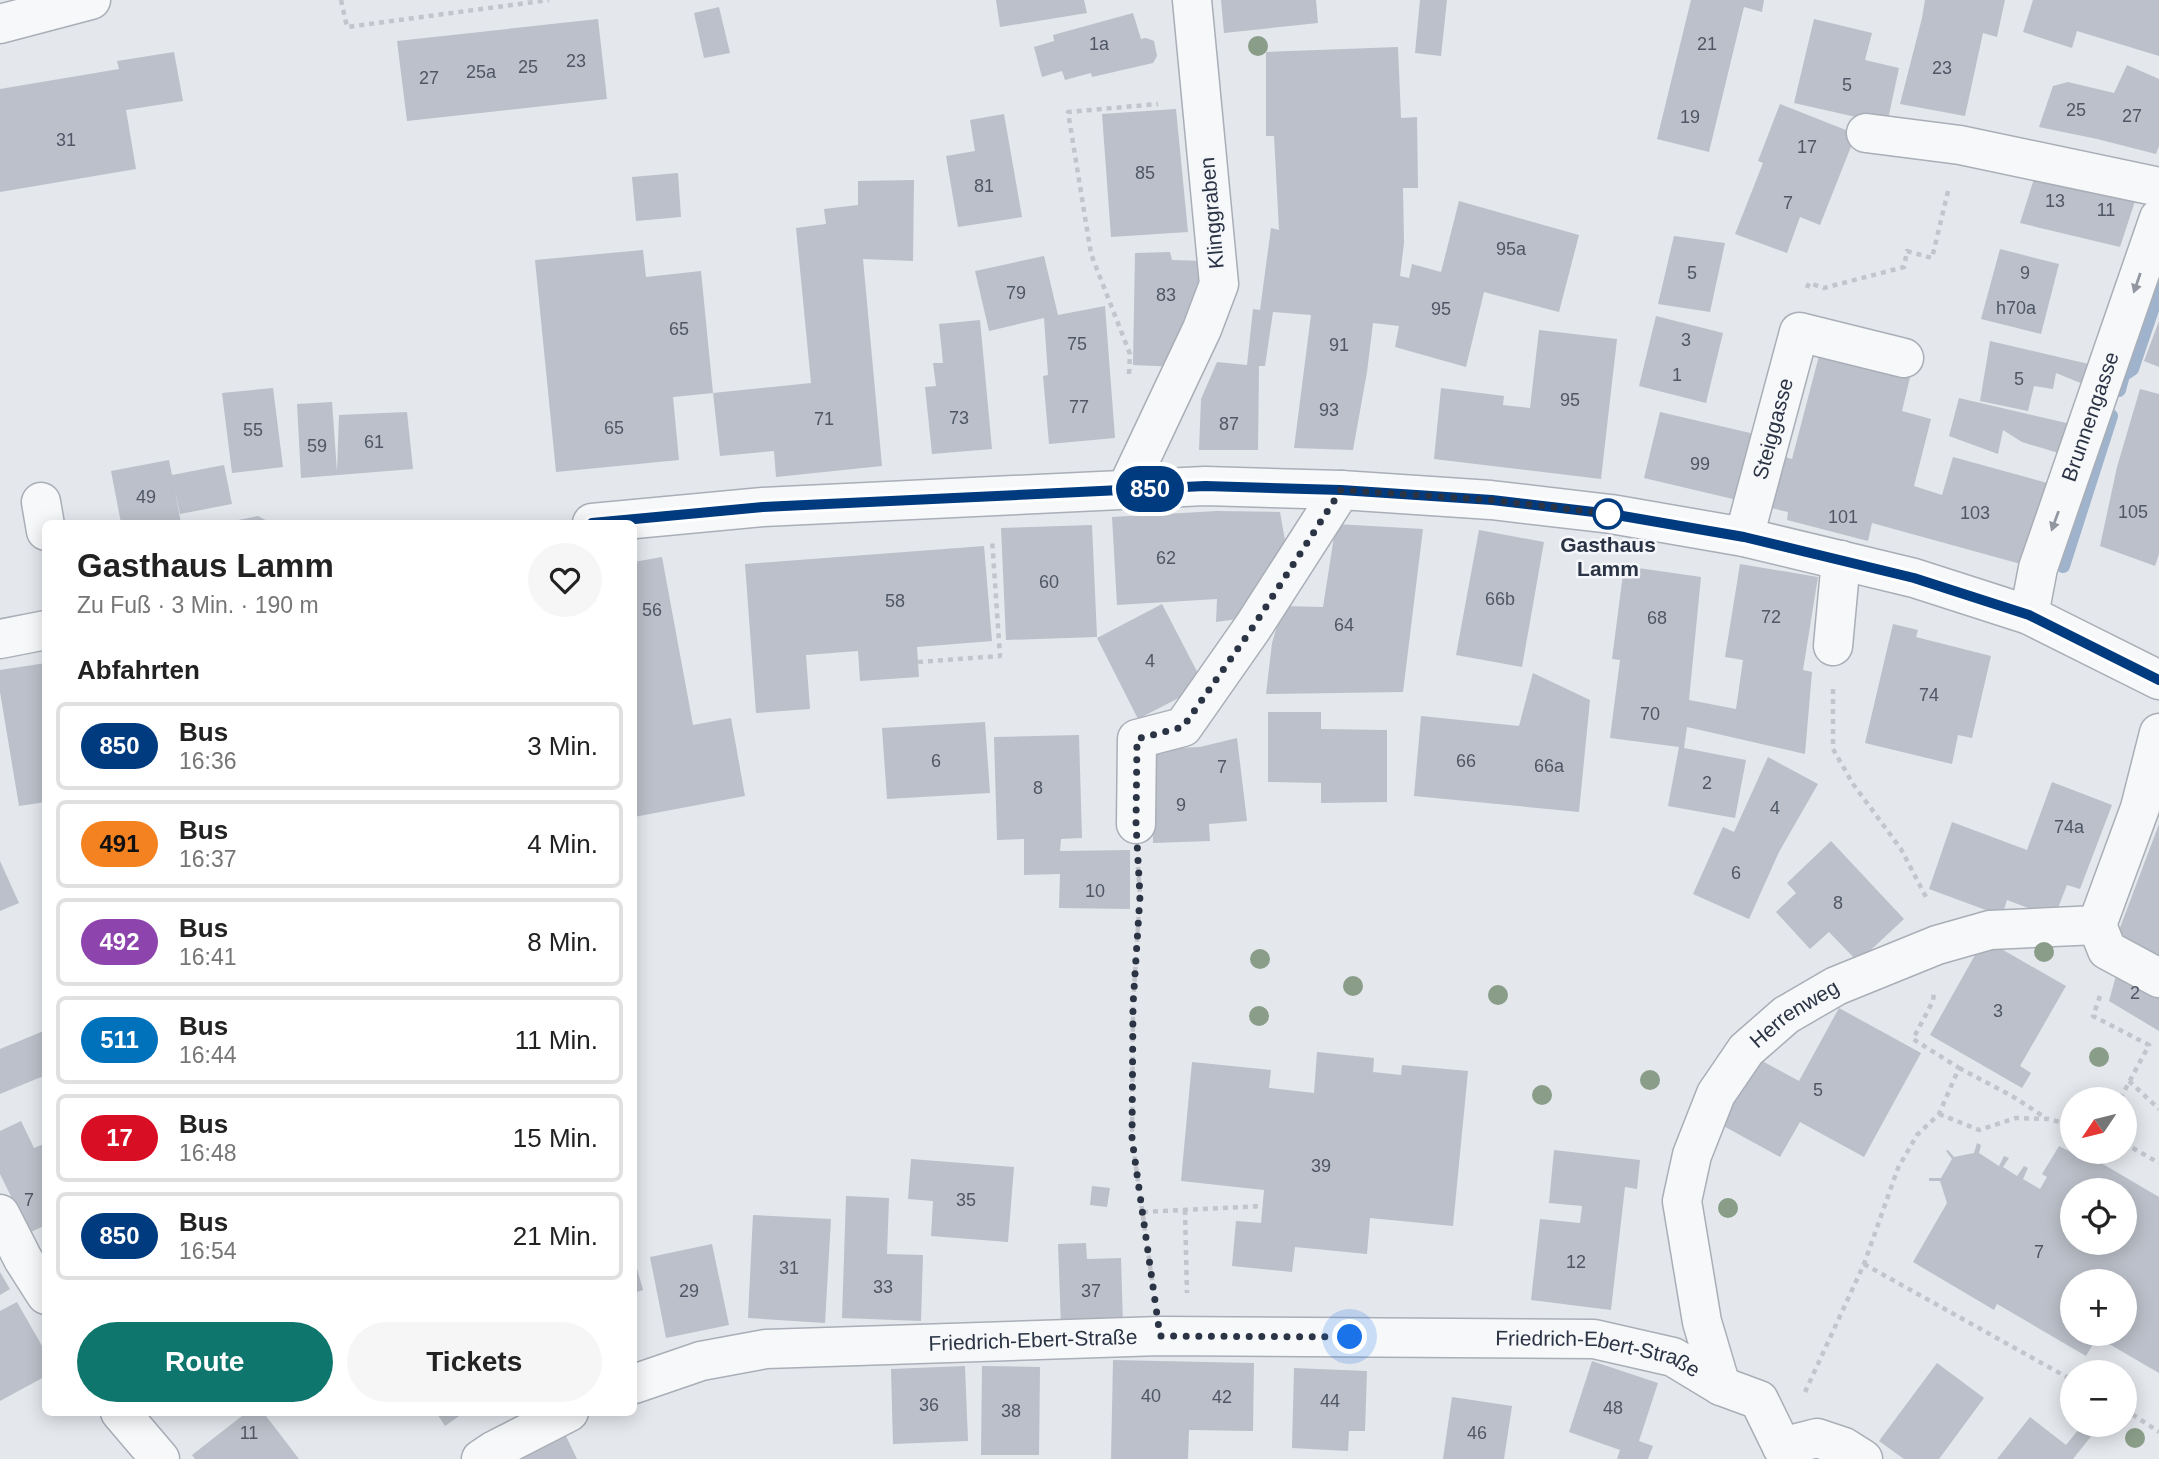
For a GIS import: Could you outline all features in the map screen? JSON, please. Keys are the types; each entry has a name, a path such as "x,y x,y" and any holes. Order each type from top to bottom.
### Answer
{"street":[{"path":"0,24 91,0"},
{"name":"Klinggraben","path":"1126,490 1202,329 1219,284 1192,0"},
{"path":"1866,133 1961,145 2159,187"},
{"name":"Brunnengasse","path":"2029,615 2038,568 2159,218"},
{"name":"Steiggasse","path":"1744,537 1799,332 1904,358"},
{"path":"624,520 763,507 1205,486 1420,494 1571,509 1744,537 1914,578 2029,615 2159,680"},
{"path":"1136,824 1137,739 1183,727 1253,627 1341,490"},
{"path":"1833,646 1840,560"},
{"path":"0,639 42,630"},
{"path":"2159,733 2140,808 2097,925 2107,950 2159,978"},
{"name":"Herrenweg","path":"1721,1386 1702,1322 1682,1201 1692,1155 1716,1094 1746,1050 1786,1015 1836,986 1937,945 1990,930 2097,925"},
{"path":"0,1214 42,1289"},
{"name":"Friedrich-Ebert-Straße","path":"637,1383 701,1361 766,1349 1174,1336 1594,1339 1673,1357 1721,1386"},
{"path":"1721,1386 1759,1400 1778,1453 1817,1437 1844,1447 1863,1459"},
{"path":"123,1416 160,1459"},
{"path":"481,1459 562,1416"}],"path":[{"path":"341,0 347,27 549,0"},
{"path":"1130,354 1091,254 1068,112 1201,100"},
{"path":"1824,288 1903,267 1906,251 1932,258 1937,234"},
{"path":"918,662 1000,656 993,551"},
{"path":"1833,646 1833,749 1853,784 1901,849 1934,912 1937,945"},
{"path":"1136,824 1140,896 1133,1005 1132,1139 1143,1212 1174,1336"},
{"path":"2100,996 2093,1016 2149,1045 2126,1087"},
{"path":"1933,1001 1913,1039 2048,1119"},
{"path":"1759,1400 1802,1399 1864,1264 1898,1168 1917,1135 1939,1114 1959,1068"},
{"path":"2129,1081 2159,1109"},
{"path":"1939,1114 1979,1130 2016,1118 2060,1122"},
{"path":"2137,1150 2159,1163"},
{"path":"1143,1212 1262,1206"},
{"path":"1174,1336 1185,1210"},
{"path":"1864,1264 2060,1373"},
{"path":"2137,1418 2159,1432"}],"building":[{"path":"996,0 1084,0 1087,13 1000,27"},
{"path":"1221,0 1316,0 1318,23 1224,33"},
{"path":"1420,0 1447,0 1441,56 1415,53"},
{"path":"1691,0 1764,0 1762,12 1744,7 1709,152 1657,139"},
{"path":"1925,0 2005,0 1997,37 1983,33 1965,116 1900,104"},
{"path":"2033,0 2159,0 2159,56 2077,31 2072,48 2023,32"},
{"path":"719,7 730,53 704,58 694,13"},
{"path":"1133,13 1141,39 1154,41 1157,56 1153,63 1092,77 1091,73 1065,80 1062,71 1042,77 1034,47 1054,41 1053,35"},
{"path":"598,19 607,99 407,121 397,41"},
{"path":"1814,19 1872,33 1865,60 1899,68 1887,124 1794,103"},
{"path":"1398,47 1401,118 1417,117 1418,188 1403,188 1404,243 1400,276 1409,278 1412,264 1441,272 1459,201 1579,235 1559,312 1484,292 1466,367 1395,347 1399,326 1373,323 1353,450 1294,448 1311,315 1273,312 1265,366 1259,366 1258,450 1199,450 1201,399 1217,362 1247,365 1253,309 1260,310 1271,228 1279,230 1274,136 1266,136 1266,52"},
{"path":"174,52 183,101 126,110 136,169 0,192 0,89 119,69 117,61"},
{"path":"2127,65 2159,79 2159,146 2156,154 2039,127 2053,86 2068,82 2114,93"},
{"path":"1780,104 1856,134 1820,225 1800,217 1787,253 1735,234 1763,163 1758,161"},
{"path":"1176,109 1188,232 1111,237 1102,114"},
{"path":"1004,114 1022,217 958,227 946,156 975,151 970,120"},
{"path":"2038,166 2140,186 2120,247 2020,223"},
{"path":"678,173 681,217 636,221 632,177"},
{"path":"914,180 913,261 863,259 882,466 776,477 774,451 720,456 713,393 811,383 796,228 826,224 824,209 858,205 858,181"},
{"path":"1674,236 1725,243 1710,312 1658,304"},
{"path":"2000,249 2059,264 2041,334 1981,319"},
{"path":"643,250 646,277 701,271 713,393 673,397 679,460 556,472 535,260"},
{"path":"1170,252 1172,260 1205,261 1181,367 1133,365 1135,253"},
{"path":"1044,256 1058,315 1105,306 1115,438 1049,444 1043,376 1048,375 1044,318 989,331 975,271"},
{"path":"1656,316 1723,333 1706,403 1639,386"},
{"path":"980,320 992,449 932,454 925,387 936,386 933,363 943,363 939,324"},
{"path":"2159,321 2159,367 2144,361"},
{"path":"1826,329 1916,352 1902,411 1931,419 1914,486 1942,495 1953,457 2051,484 2028,566 1872,523 1868,541 1787,520 1788,512 1644,478 1660,412 1759,435 1756,449 1792,459"},
{"path":"1539,330 1617,339 1601,479 1434,459 1441,388 1504,396 1503,405 1530,408"},
{"path":"1990,341 2093,365 2083,384 2056,373 2053,389 2034,386 2028,411 1980,401"},
{"path":"273,388 283,467 232,473 222,393"},
{"path":"2140,389 2159,394 2159,554 2155,566 2100,546 2117,467"},
{"path":"1959,398 2075,425 2065,455 2022,442 2003,430 1998,454 1949,436"},
{"path":"332,402 337,472 339,415 407,412 413,469 301,478 297,404"},
{"path":"169,460 172,475 224,465 232,504 180,514 175,491 180,520 120,520 111,471"},
{"path":"1217,511 1280,512 1287,552 1245,618 1216,622 1217,599 1117,605 1112,517"},
{"path":"258,516 265,520 238,520"},
{"path":"1336,524 1423,529 1403,692 1266,694 1272,643 1283,606 1323,607"},
{"path":"1092,525 1097,637 1006,640 1001,528"},
{"path":"1479,530 1544,542 1522,667 1456,655"},
{"path":"984,546 992,641 917,647 919,677 860,681 858,651 806,655 810,709 756,713 745,564"},
{"path":"662,557 693,725 731,718 745,796 637,816 637,561"},
{"path":"1740,564 1818,577 1803,670 1812,672 1805,754 1687,727 1684,748 1746,760 1735,818 1668,806 1679,747 1610,738 1620,660 1612,659 1624,566 1701,577 1689,700 1736,709 1743,660 1725,657"},
{"path":"1162,604 1204,685 1138,719 1097,638"},
{"path":"1893,624 1918,630 1916,637 1991,656 1972,738 1958,735 1952,764 1865,743"},
{"path":"42,664 42,803 19,806 0,692 0,670"},
{"path":"1533,673 1590,700 1579,812 1414,796 1421,716 1519,726"},
{"path":"1268,712 1321,712 1321,729 1387,730 1387,802 1321,803 1321,783 1268,782"},
{"path":"985,722 990,793 887,799 882,728"},
{"path":"1079,735 1082,838 1061,839 1060,851 1130,850 1130,909 1059,908 1060,874 1024,875 1024,839 997,840 994,737"},
{"path":"1237,738 1247,821 1209,824 1210,841 1153,843 1152,749 1200,747"},
{"path":"1768,757 1818,784 1779,852 1749,919 1693,894 1723,827 1734,832"},
{"path":"2052,782 2112,805 2080,889 2067,885 2054,918 2007,900 2002,916 1929,889 1952,822 2027,850"},
{"path":"2159,824 2159,958 2115,941"},
{"path":"1831,841 1904,919 1858,962 1829,932 1810,949 1776,912 1796,893 1787,883"},
{"path":"0,861 19,903 0,911"},
{"path":"1984,939 2066,986 2020,1066 2031,1073 2022,1088 1930,1035"},
{"path":"2120,961 2159,984 2159,1031 2109,1001"},
{"path":"1839,1008 1921,1053 1864,1157 1800,1122 1780,1157 1718,1123 1755,1057 1799,1081"},
{"path":"42,1032 42,1077 0,1094 0,1049"},
{"path":"1317,1052 1374,1058 1373,1072 1401,1075 1402,1065 1468,1071 1453,1226 1370,1218 1367,1254 1295,1247 1292,1272 1232,1266 1236,1221 1261,1223 1264,1190 1181,1181 1192,1062 1271,1070 1269,1088 1314,1093"},
{"path":"21,1121 34,1148 42,1145 42,1227 29,1233 0,1174 0,1131"},
{"path":"1977,1143 1981,1145 1979,1153 1999,1166 2004,1156 2009,1158 2003,1167 2017,1176 2024,1166 2028,1168 2023,1179 2040,1189 2047,1177 2042,1174 2059,1146 2060,1164 2103,1164 2127,1178 2060,1178 2060,1255 2137,1255 2137,1184 2159,1197 2159,1373 2112,1346 2137,1346 2137,1269 2060,1269 2060,1341 1997,1304 1994,1310 1913,1262 1947,1203 1940,1181 1929,1181 1929,1178 1941,1178 1952,1159 1946,1151 1954,1157 1974,1153"},
{"path":"1554,1150 1640,1160 1637,1189 1625,1187 1611,1310 1531,1300 1540,1219 1580,1223 1582,1206 1549,1203"},
{"path":"911,1159 1014,1167 1008,1242 931,1236 933,1201 908,1199"},
{"path":"1092,1186 1110,1188 1107,1207 1090,1205"},
{"path":"846,1196 889,1198 887,1254 923,1255 921,1321 842,1318"},
{"path":"753,1215 831,1219 825,1323 748,1318"},
{"path":"1086,1243 1087,1259 1121,1258 1123,1324 1061,1326 1058,1244"},
{"path":"712,1244 729,1325 666,1338 650,1257"},
{"path":"637,1269 643,1290 637,1292"},
{"path":"0,1272 10,1289 0,1295"},
{"path":"17,1302 42,1346 42,1378 0,1401 0,1311"},
{"path":"2069,1346 2092,1346 2086,1356"},
{"path":"1113,1360 1254,1363 1253,1431 1189,1430 1188,1459 1111,1459"},
{"path":"1592,1361 1658,1383 1639,1441 1653,1446 1648,1459 1617,1459 1620,1450 1569,1432"},
{"path":"1937,1363 1984,1398 1939,1459 1904,1459 1879,1441"},
{"path":"965,1366 968,1441 893,1444 891,1369"},
{"path":"982,1366 1040,1367 1039,1455 981,1455"},
{"path":"1294,1368 1367,1371 1365,1431 1349,1431 1348,1451 1292,1448"},
{"path":"1452,1397 1512,1406 1504,1459 1443,1459"},
{"path":"242,1416 266,1416 299,1459 195,1459 192,1455"},
{"path":"439,1416 459,1416 445,1426"},
{"path":"2030,1417 2066,1445 2072,1437 2091,1437 2073,1459 1997,1459"},
{"path":"566,1436 577,1459 517,1459 537,1451"}],"waterway":[{"path":"2119,390 2123,375 2132,369 2159,289"},
{"path":"2063,566 2111,416"}],"bus line":[{"name":"850","path":"621,520 763,507 1205,486 1341,490 1492,500 1611,514 1744,537 1914,578 2029,615 2159,680"}],"place":[{"name":"Gasthaus Lamm","path":"1608,514"}],"route":[{"path":"1350,1337 1160,1336 1132,1139 1133,1005 1140,896 1136,824 1137,739 1183,727 1253,627 1341,490 1492,500 1611,514 1608,514"}]}
